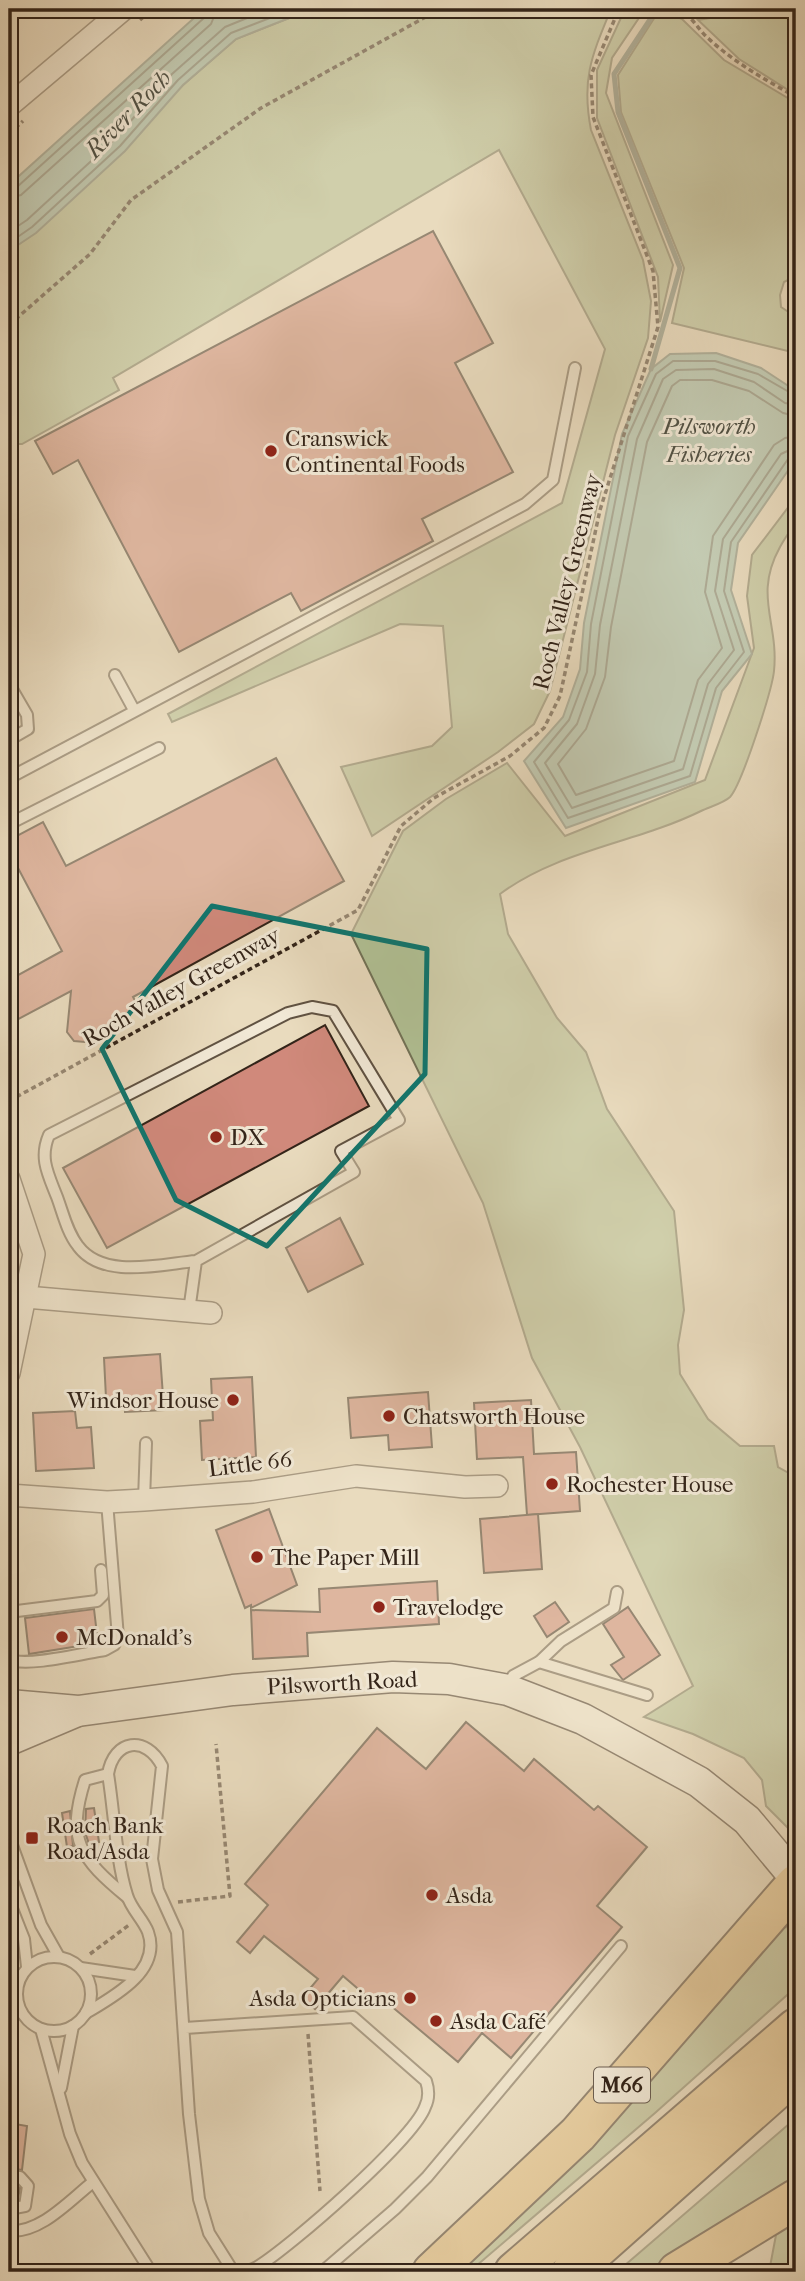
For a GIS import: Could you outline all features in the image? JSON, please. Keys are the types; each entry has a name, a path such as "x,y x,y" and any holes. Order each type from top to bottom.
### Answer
{"highway":[{"name":"M66","path":"432,2272 578,2134 796,1881"},
{"path":"514,2272 794,2030"},
{"path":"571,2272 796,2072"},
{"path":"677,2272 796,2199"}],"street":[{"path":"9,106 124,9"},
{"path":"9,1179 34,1254 9,1373"},
{"path":"26,1297 211,1313"},
{"name":"Little 66","path":"9,1495 107,1502 144,1500 253,1492 356,1476 466,1488 497,1486"},
{"name":"Pilsworth Road","path":"9,1705 78,1711 233,1690 393,1676 449,1679 508,1690 583,1720 699,1782 747,1820 796,1881"},
{"name":"Pilsworth Road","path":"9,1740 78,1711"}],"lane":[{"path":"9,778 526,504 543,492 553,480 575,368"},
{"path":"115,674 134,710"},
{"path":"9,684 27,715 28,729 9,740"},
{"path":"9,824 159,748"},
{"path":"312,1007 333,1011 399,1120 341,1151 354,1172 196,1261 125,1268 96,1261 80,1249 72,1237 43,1160 49,1135 288,1013 312,1007"},
{"path":"189,1311 196,1261"},
{"path":"144,1500 146,1443"},
{"path":"9,1659 13,1662 31,1661 105,1650 114,1645 118,1637 107,1502"},
{"path":"9,1612 97,1601 103,1595 101,1570"},
{"path":"508,1690 513,1676 539,1662 561,1641 614,1608 617,1592"},
{"path":"539,1662 647,1696"},
{"path":"127,1897 108,1774 110,1761 131,1745 150,1749 162,1766 152,1859 163,1903 177,1932 189,2114 199,2199 209,2234 231,2268 244,2272 258,2266 389,2154 425,2108 428,2094 426,2081 353,2017 185,2028"},
{"path":"108,1774 85,1780 75,1811 80,1845 99,1874 127,1897 147,1928 151,1949 146,1965 120,1993 86,2013 73,2026 52,2031 41,2029 24,2016 13,1997 27,1967 37,1960 59,1957 78,1966 135,1976"},
{"path":"9,1836 41,1925 59,1957"},
{"path":"9,1900 24,1940 27,1967"},
{"path":"322,2272 395,2210 427,2177 621,1947"},
{"path":"78,1966 91,1990 86,2013"},
{"path":"60,2092 73,2026"},
{"path":"41,2029 70,2134 93,2182 151,2272"},
{"path":"9,2176 25,2180 28,2197 25,2206 9,2209"},
{"path":"9,2231 23,2232 43,2222 93,2182"}],"path":[{"path":"9,325 90,254 131,200 261,108 440,9"},
{"name":"Roch Valley Greenway","path":"9,1101 358,910 401,826 434,798 510,756 544,728 560,696 600,510 658,327 653,271 593,117 591,75 619,9"},
{"path":"678,9 686,12 705,9"},
{"path":"686,12 707,38 742,66 796,97"},
{"path":"163,1903 230,1896 216,1744"},
{"path":"78,1966 139,1917"},
{"path":"307,2018 320,2191"}],"highlighted area":[{"path":"212,906 427,949 425,1074 267,1246 176,1200 102,1049"}],"shaded area":[{"path":"312,9 611,9 590,68 588,112 591,130 643,260 651,301 648,338 615,435 550,691 534,724 498,752 372,836 341,767 432,746 452,727 443,626 400,624 172,722 168,714 562,503 605,349 499,150 113,378 119,390 22,444 9,444 9,251 36,232 183,85 236,39"},
{"path":"625,9 645,9 612,58 606,93 673,265 660,322 658,277 597,118 597,70"},
{"path":"660,9 682,19 724,60 796,103 796,276 784,282 780,295 781,307 796,317 796,353 672,323 684,268 621,112 618,75"},
{"path":"735,14 796,17 796,95 739,59 698,20"},
{"path":"796,497 796,527 780,547 768,580 775,654 772,681 749,756 730,797 676,822 547,867 500,894 508,934 557,1018 586,1052 607,1109 674,1211 684,1310 678,1345 680,1374 708,1419 740,1446 774,1446 778,1467 796,1477 796,1836 766,1806 762,1780 744,1758 693,1734 644,1717 693,1686 580,1447 532,1358 483,1203 351,934 403,831 446,799 507,763 565,836 705,780 754,648 747,596 752,555"},
{"path":"785,1927 796,1929 796,1987 655,2113 469,2272 453,2272 769,1938"},
{"path":"796,2118 796,2187 659,2272 617,2272"},
{"path":"796,2223 796,2272 769,2272 776,2235"}],"water":[{"name":"River Roch","path":"204,9 312,9 236,39 183,85 125,151 36,233 9,251 9,185"},
{"name":"Pilsworth Fisheries","path":"716,353 761,368 796,391 796,459 738,543 731,590 752,654 722,691 695,782 566,828 524,761 563,717 580,669 584,623 622,434 651,369 670,354"}],"building":[{"name":"Cranswick Continental Foods","path":"433,231 493,343 455,363 513,472 422,519 433,541 301,611 291,593 179,652 78,460 53,474 35,441"},
{"path":"276,758 344,881 133,997 139,1008 94,1032 85,1042 74,1041 67,1032 71,991 9,1024 9,980 62,951 9,851 9,840 43,822 66,866"},
{"name":"DX","path":"325,1025 369,1106 107,1248 63,1168"},
{"path":"340,1218 363,1264 308,1292 286,1248"},
{"path":"160,1354 164,1410 125,1412 124,1397 106,1398 104,1358"},
{"name":"Windsor House","path":"252,1377 256,1457 202,1460 200,1421 213,1420 211,1379"},
{"name":"Chatsworth House","path":"428,1392 432,1447 389,1450 388,1435 351,1438 348,1398"},
{"path":"531,1400 534,1454 576,1452 580,1511 527,1515 523,1457 477,1459 474,1403"},
{"path":"75,1411 77,1428 91,1427 94,1468 36,1471 33,1413"},
{"name":"The Paper Mill","path":"269,1509 297,1585 251,1608 251,1605 245,1608 216,1530"},
{"path":"538,1514 542,1569 484,1573 480,1519"},
{"name":"Travelodge","path":"437,1581 439,1624 307,1633 308,1656 253,1659 251,1610 320,1612 319,1589"},
{"path":"555,1602 569,1622 547,1637 534,1616"},
{"path":"628,1607 660,1655 623,1680 611,1665 624,1657 603,1624"},
{"name":"McDonald's","path":"94,1609 98,1643 29,1654 25,1618"},
{"name":"Asda","path":"466,1722 524,1771 534,1759 594,1810 598,1806 647,1847 597,1906 622,1927 511,2058 482,2033 458,2062 384,2000 378,2006 343,1976 315,2009 302,1998 318,1979 264,1936 250,1953 237,1942 268,1905 245,1884 377,1728 426,1769"},
{"path":"94,1808 99,1842 89,1844 85,1832 86,1809"},
{"path":"70,1811 73,1846 67,1847 62,1813"},
{"path":"9,2123 27,2126 22,2170 9,2168"},
{"path":"9,2184 20,2188 18,2199 9,2199"}],"waterway":[{"path":"651,369 680,268 618,112 614,74 657,9"}],"place":[{"name":"Cranswick Continental Foods","path":"271,451"},
{"name":"DX","path":"216,1137"},
{"name":"Windsor House","path":"233,1400"},
{"name":"Chatsworth House","path":"389,1416"},
{"name":"Rochester House","path":"552,1484"},
{"name":"The Paper Mill","path":"257,1557"},
{"name":"Travelodge","path":"379,1607"},
{"name":"McDonald's","path":"62,1637"},
{"name":"Roach Bank Road/Asda","path":"32,1838"},
{"name":"Asda","path":"432,1895"},
{"name":"Asda Opticians","path":"410,1998"},
{"name":"Asda Café","path":"436,2021"}]}
